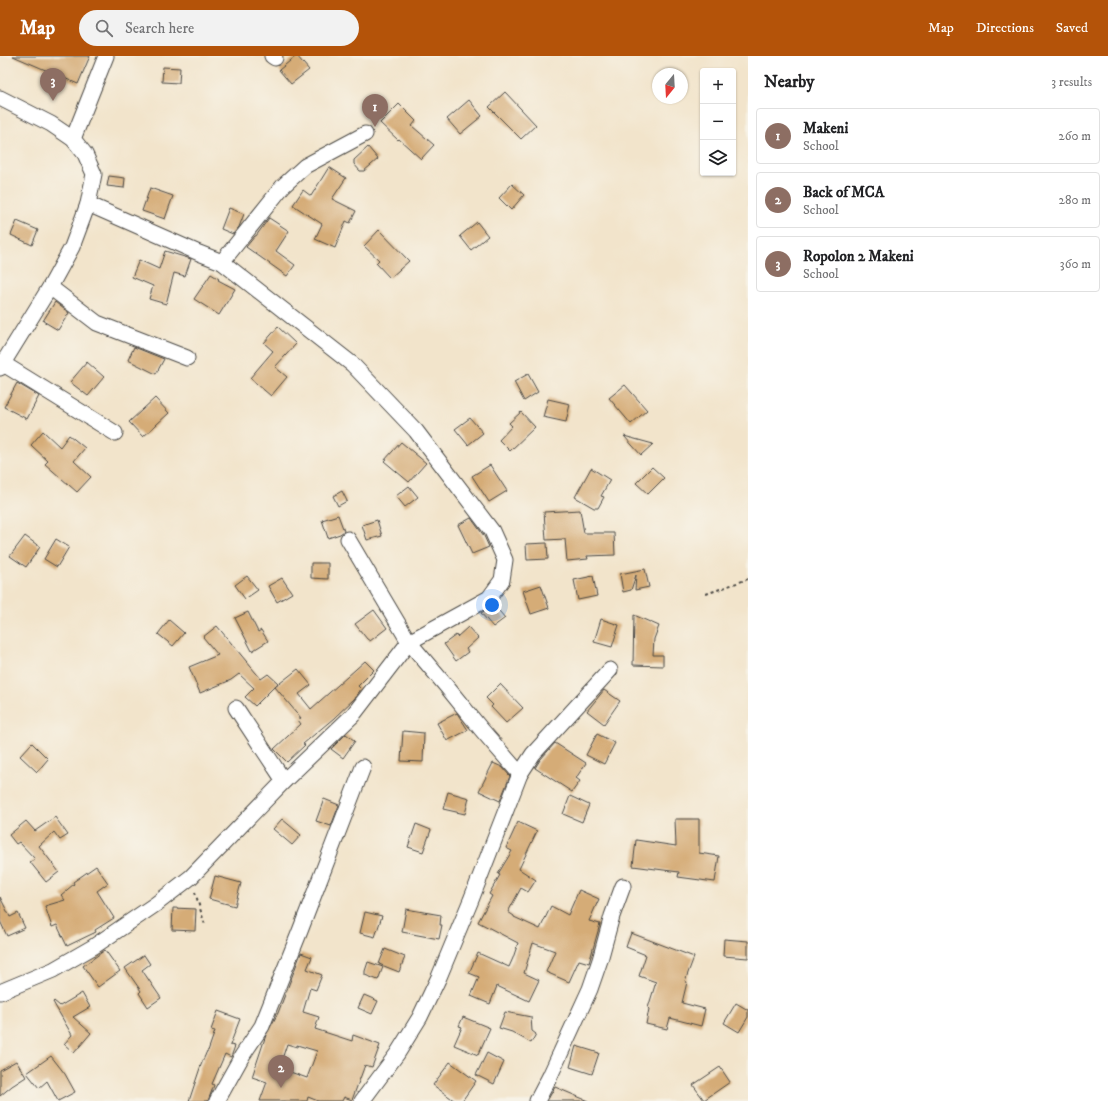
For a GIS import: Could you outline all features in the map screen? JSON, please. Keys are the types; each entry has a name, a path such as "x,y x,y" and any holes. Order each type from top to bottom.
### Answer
{"street":[{"path":"74,139 106,56"},
{"path":"0,98 51,124 74,139 85,154 94,174 88,204 72,248 50,287 1,366 115,433"},
{"path":"222,262 283,186 306,166 365,134"},
{"path":"0,992 53,970 93,947 156,904 191,876 284,782 354,715 409,642 489,598 502,580 505,560 492,531 416,431 352,364 222,262 88,204"},
{"path":"50,287 97,323 187,358"},
{"path":"348,539 409,642 520,774"},
{"path":"362,1101 397,1054 420,1017 471,900 520,774 533,754 610,670"},
{"path":"236,708 284,782"},
{"path":"217,1101 242,1056 262,1026 363,767"},
{"path":"537,1101 590,989 600,960 612,916 623,886"}],"path":[{"path":"706,594 748,579"},
{"path":"191,876 205,925"}],"building":[{"path":"13,56 90,56 78,84"},
{"path":"296,56 309,70 291,84 279,70"},
{"path":"163,67 180,68 179,83 162,82"},
{"path":"505,92 536,125 521,139 489,107"},
{"path":"469,100 482,116 460,134 447,119"},
{"path":"399,104 416,121 412,126 434,145 421,159 380,123"},
{"path":"368,147 378,159 364,171 360,171 354,164 354,160"},
{"path":"329,167 346,178 332,199 356,211 350,223 346,221 335,248 315,239 322,224 293,205 303,190 311,196"},
{"path":"109,176 125,178 124,188 107,186"},
{"path":"512,184 524,195 511,210 499,198"},
{"path":"150,188 173,196 165,219 142,211"},
{"path":"229,208 244,214 239,227 233,234 221,229"},
{"path":"269,218 289,231 276,251 295,265 287,276 246,247"},
{"path":"17,221 38,230 32,245 11,235"},
{"path":"477,222 488,236 471,250 460,236"},
{"path":"379,230 409,261 390,278 376,263 379,260 364,246"},
{"path":"165,251 191,259 185,276 174,273 166,304 149,299 153,286 132,277 139,260 159,269"},
{"path":"211,274 219,279 218,280 235,289 219,315 194,299"},
{"path":"55,302 69,313 58,330 43,321"},
{"path":"278,327 296,344 275,367 287,377 271,396 250,378 273,351 264,343"},
{"path":"134,347 164,359 156,374 128,360"},
{"path":"87,362 104,377 88,396 70,382"},
{"path":"528,374 538,392 524,401 514,382"},
{"path":"17,383 39,396 27,419 4,407"},
{"path":"625,385 647,410 631,424 609,398"},
{"path":"155,398 169,413 143,437 129,422"},
{"path":"548,399 570,404 566,422 543,417"},
{"path":"521,412 535,427 510,451 499,440 512,426 509,423"},
{"path":"470,418 483,433 468,445 455,429"},
{"path":"43,431 60,447 69,435 85,448 74,461 91,477 77,492 45,464 48,461 31,445"},
{"path":"624,436 653,444 641,455"},
{"path":"401,442 426,463 409,482 384,461"},
{"path":"490,465 507,491 489,502 472,476"},
{"path":"652,467 664,478 648,494 636,483"},
{"path":"591,468 610,480 601,496 604,497 598,508 594,508 575,497"},
{"path":"409,486 418,497 405,507 396,496"},
{"path":"342,491 347,501 338,506 333,496"},
{"path":"580,510 584,533 614,533 615,555 587,556 588,559 567,561 565,539 546,540 544,512"},
{"path":"338,515 344,531 328,538 322,520"},
{"path":"471,518 484,536 489,547 472,554 458,525"},
{"path":"377,520 382,536 367,540 362,525"},
{"path":"25,536 40,547 26,567 10,556"},
{"path":"56,539 69,547 57,567 44,559"},
{"path":"547,543 548,559 527,560 526,544"},
{"path":"311,563 328,563 328,579 311,578"},
{"path":"645,569 649,587 635,590 636,575 631,590 623,592 620,574"},
{"path":"247,576 258,590 245,599 235,585"},
{"path":"593,576 597,596 578,600 574,580"},
{"path":"282,578 292,593 277,602 268,586"},
{"path":"541,585 549,608 531,614 523,591"},
{"path":"494,605 505,618 493,627 481,613"},
{"path":"374,610 387,628 370,641 355,624"},
{"path":"248,612 258,632 261,630 268,641 252,651 235,618"},
{"path":"634,615 659,626 654,639 653,655 663,655 663,666 633,665"},
{"path":"601,619 619,625 612,647 594,642"},
{"path":"169,620 184,633 173,646 158,634"},
{"path":"217,626 261,679 268,674 278,683 255,706 245,697 254,688 239,674 231,680 200,693 189,667 218,655 203,637"},
{"path":"468,627 478,638 466,649 468,652 456,661 444,644 456,635 457,637"},
{"path":"365,661 374,670 358,686 361,689 355,698 303,744 305,745 287,762 274,749 301,724 298,720 301,718 275,687 298,669 311,685 299,694 311,709"},
{"path":"500,684 523,708 506,723 491,707 493,705 486,698"},
{"path":"604,690 620,701 604,724 587,711"},
{"path":"457,713 468,730 447,741 437,723"},
{"path":"403,731 424,733 423,762 401,761"},
{"path":"346,734 355,741 343,758 331,749"},
{"path":"597,734 615,743 604,764 586,755"},
{"path":"32,743 48,759 37,772 20,756"},
{"path":"555,743 586,763 576,778 580,781 572,792 535,768"},
{"path":"493,763 502,767 510,776 500,801 479,791"},
{"path":"448,792 469,798 465,814 443,809"},
{"path":"570,796 589,805 582,822 563,814"},
{"path":"324,799 339,805 331,826 316,821"},
{"path":"55,817 68,835 60,840 54,832 39,846 59,872 46,882 30,862 35,859 19,842 16,844 9,835 26,821 35,831"},
{"path":"282,819 301,835 292,845 273,829"},
{"path":"675,819 699,819 699,853 719,856 715,882 678,877 679,872 633,866 636,840 676,846"},
{"path":"518,822 537,831 519,869 536,880 528,892 521,888 508,912 514,917 540,929 551,906 568,915 579,890 599,899 589,921 600,924 589,963 579,960 569,982 546,972 555,951 533,943 524,973 539,980 529,1001 497,986 490,1004 471,996 479,977 469,973 478,953 509,967 518,943 478,922 492,896 489,894 500,875 498,874 512,851 506,848"},
{"path":"416,824 431,830 423,852 408,847"},
{"path":"96,866 108,883 97,891 114,918 95,930 96,932 67,946 57,925 52,927 45,906 65,900 61,895 74,884 73,882"},
{"path":"215,876 241,883 235,906 209,899"},
{"path":"0,897 10,917 18,913 25,928 7,936 0,921"},
{"path":"173,908 196,909 195,931 172,930"},
{"path":"406,909 441,915 440,925 442,925 439,939 402,932"},
{"path":"365,912 382,916 375,937 360,933"},
{"path":"631,933 694,957 685,981 687,982 682,1003 705,1009 701,1026 670,1018 667,1029 646,1024 648,1008 656,982 639,976 646,955 626,947"},
{"path":"724,939 748,941 748,958 723,956"},
{"path":"385,949 405,957 399,972 379,964"},
{"path":"105,950 120,971 98,987 83,966"},
{"path":"301,953 312,957 307,969 322,975 316,990 310,988 303,1012 319,1017 315,1029 352,1041 353,1035 380,1045 372,1067 365,1065 352,1100 344,1097 342,1101 318,1101 308,1097 307,1101 260,1101 267,1082 252,1077 266,1035 278,1013","holes":["287,1044 297,1047 297,1045 317,1051 307,1078 279,1068"]},
{"path":"144,955 150,964 142,970 161,998 148,1007 139,993 141,991 125,968"},
{"path":"368,962 383,967 378,980 365,975"},
{"path":"82,993 90,1007 73,1017 91,1033 74,1053 64,1044 72,1035 53,1002 54,1001 60,1006"},
{"path":"364,995 378,1001 372,1014 358,1008"},
{"path":"736,1003 748,1010 748,1017 739,1032 724,1023"},
{"path":"218,1011 240,1019 230,1045 235,1046 231,1057 225,1054 212,1084 214,1085 208,1101 189,1101 201,1065 215,1031 211,1030"},
{"path":"505,1012 531,1017 532,1031 536,1034 531,1043 512,1032 499,1028"},
{"path":"463,1017 490,1028 478,1055 454,1045 462,1027 459,1026"},
{"path":"576,1046 599,1053 592,1074 570,1067"},
{"path":"487,1053 504,1062 494,1084 476,1075"},
{"path":"51,1056 65,1074 75,1092 58,1101 47,1081 39,1088 27,1073"},
{"path":"16,1061 26,1077 0,1096 0,1070"},
{"path":"450,1062 476,1081 462,1101 455,1101 433,1085"},
{"path":"720,1067 730,1082 704,1100 693,1085"},
{"path":"555,1087 588,1101 547,1101"}],"place":[{"name":"Ropolon 2 Makeni","path":"53,101"},
{"name":"Makeni","path":"375,127"},
{"name":"Back of MCA","path":"281,1088"}]}
